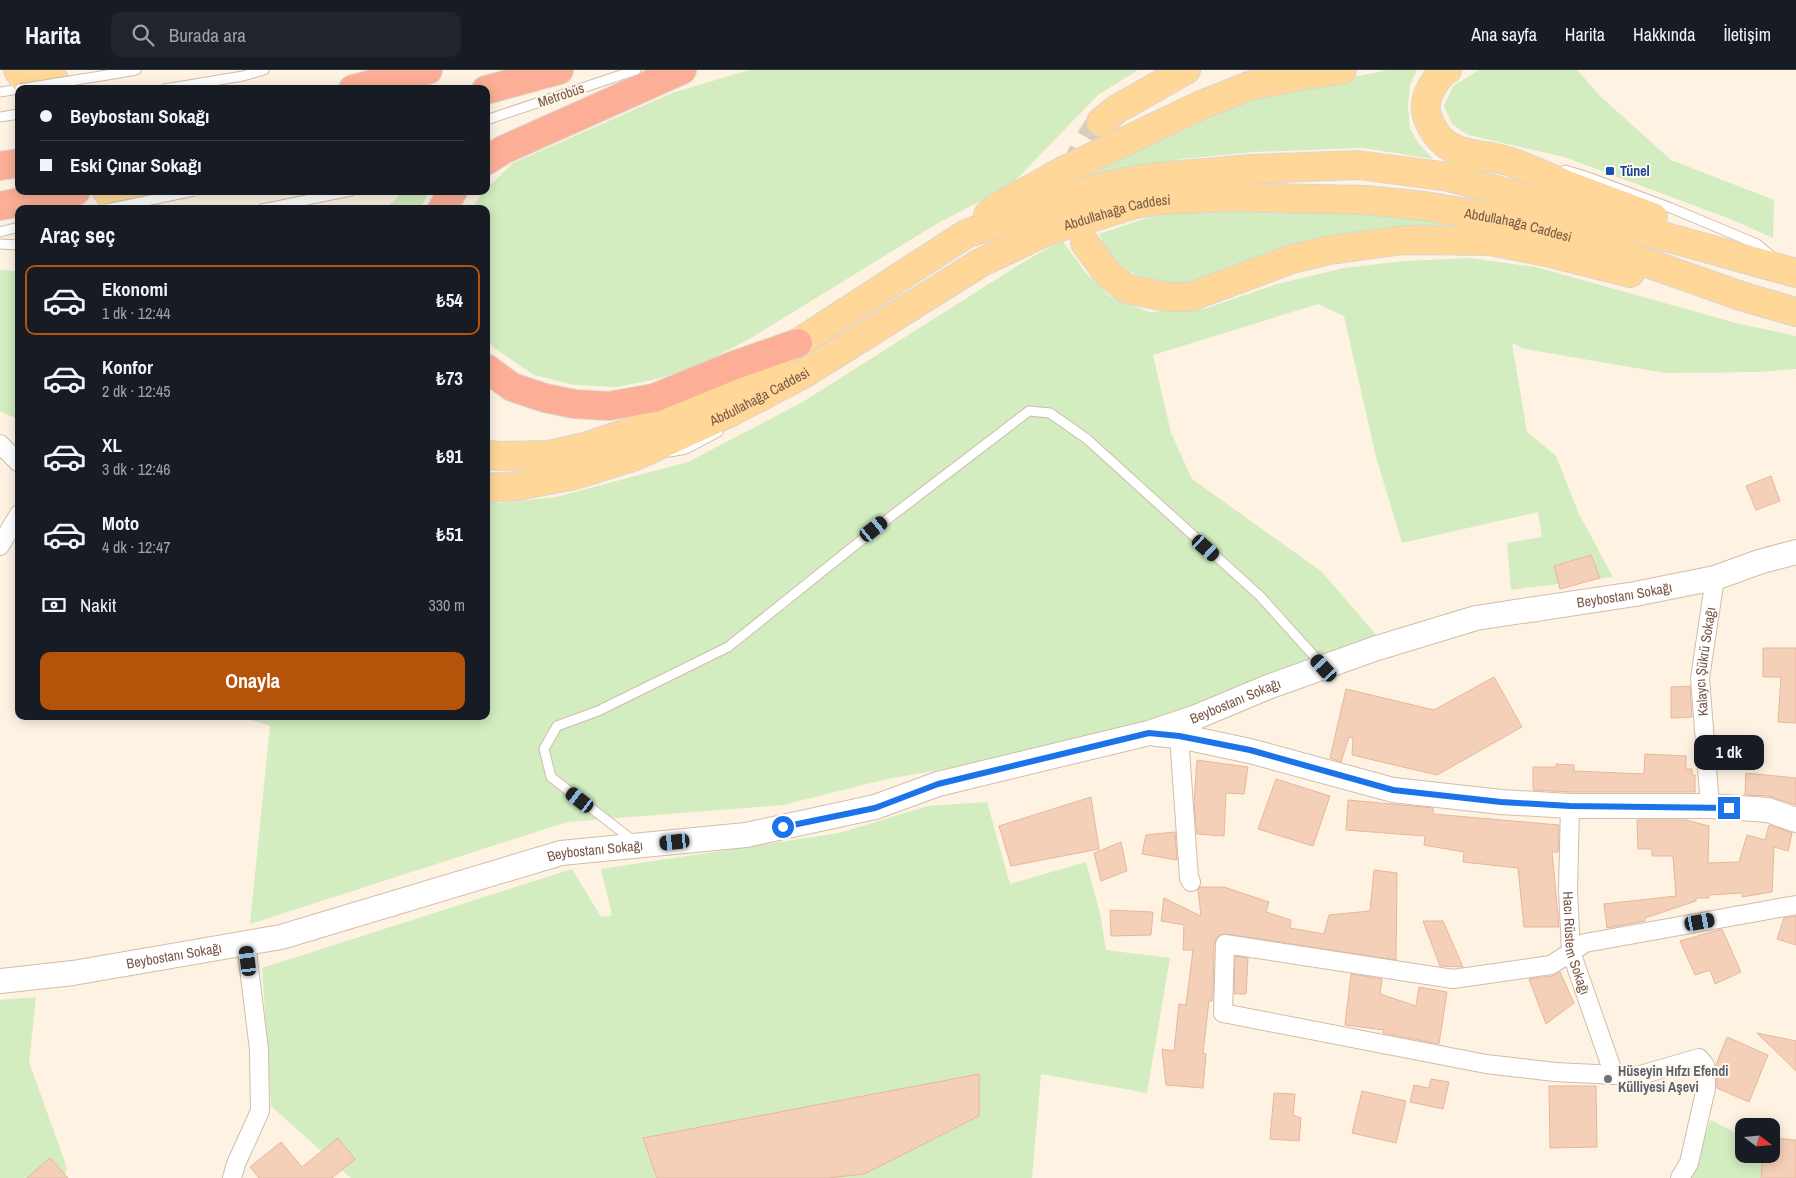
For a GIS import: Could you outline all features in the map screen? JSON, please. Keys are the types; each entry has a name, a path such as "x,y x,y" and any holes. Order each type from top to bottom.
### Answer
{"highway":[{"path":"369,85 428,70"},
{"path":"490,89 559,70"},
{"path":"490,158 503,150 682,70"},
{"path":"0,166 15,164"},
{"path":"34,205 64,195"},
{"path":"490,371 512,387 545,398 574,404 609,406 654,398 735,365 798,343"}],"main road":[{"path":"18,70 29,85"},
{"path":"47,70 57,85"},
{"path":"1101,122 1117,109 1186,70"},
{"path":"966,234 996,208 1046,180 1200,106 1248,86 1342,70"},
{"path":"1448,70 1440,75 1426,104 1427,115 1433,128 1449,146 1504,160 1584,192 1751,252 1785,268"},
{"name":"Abdullahağa Caddesi","path":"490,455 549,455 586,447 665,420 707,398 798,343 966,234 1101,188 1147,178 1251,169 1358,165 1449,178 1785,268"},
{"name":"Abdullahağa Caddesi","path":"490,488 517,486 575,475 633,457 724,415 805,373 980,263 1047,231 1136,204 1162,200 1229,197 1366,200 1425,206 1516,222 1588,242 1741,296 1796,312"},
{"path":"1085,243 1107,273 1127,288 1166,297 1190,297 1257,271 1301,257 1338,249 1404,240 1490,241 1546,252 1634,274 1700,281"}],"street":[{"path":"0,444 15,459"},
{"path":"0,546 15,521"},
{"name":"Beybostanı Sokağı","path":"0,981 74,973 281,937 561,853 746,835 875,808 938,784 1149,733 1194,718 1268,687 1374,649 1476,618 1625,596 1715,578 1759,562 1796,552"},
{"name":"Kalaycı Şükrü Sokağı","path":"1710,806 1700,678 1715,578"},
{"path":"1149,733 1179,736 1250,750 1393,790 1501,802 1570,806 1710,806 1768,810 1796,820"},
{"path":"1179,736 1191,882"},
{"name":"Hacı Rüstem Sokağı","path":"1570,806 1568,890 1571,952 1614,1075"},
{"path":"1680,1178 1689,1163 1706,1088 1705,1065 1699,1058 1636,1076 1555,1072 1486,1064 1223,1013 1225,944 1453,980 1551,965 1585,943 1796,905"},
{"path":"232,1178 236,1164 260,1111 259,1050 246,943"}],"lane":[{"path":"44,85 136,70"},
{"path":"189,85 244,76 264,70"},
{"name":"Metrobüs","path":"490,119 636,70"},
{"path":"0,92 15,90"},
{"path":"0,117 15,115"},
{"path":"1504,160 1527,159 1536,162"},
{"path":"1555,167 1585,176 1671,208 1757,244 1785,268"},
{"path":"126,205 175,195"},
{"path":"282,205 332,195"},
{"path":"0,232 13,212"},
{"path":"0,244 15,244"},
{"path":"776,399 805,373"},
{"path":"639,845 551,777 544,749 557,726 598,711 728,648 889,518 1028,411 1050,413 1087,439 1260,596 1324,668"},
{"path":"633,457 686,449 727,428"}],"green space":[{"path":"749,70 1138,70 1098,95 1010,186 938,223 751,338 698,366 657,379 617,387 575,385 534,375 490,343 490,205 474,205 481,195 490,195 490,185 513,163 672,93"},
{"path":"1388,70 1417,70 1410,85 1408,107 1410,129 1419,144 1433,159 1363,148 1253,152 1183,159 1068,183 1234,101"},
{"path":"1479,70 1577,70 1600,96 1671,160 1774,200 1773,238 1733,220 1564,157 1468,135 1452,124 1444,106 1453,86"},
{"path":"400,195 427,195 422,205 389,205"},
{"path":"1293,204 1498,227 1418,225 1336,236 1191,286 1164,286 1137,276 1112,259 1099,234 1150,217 1218,208"},
{"path":"1062,240 1085,272 1111,297 1149,312 1204,309 1277,284 1344,268 1405,261 1470,258 1536,267 1736,323 1796,336 1796,369 1760,372 1665,373 1525,349 1512,343 1527,432 1556,456 1579,514 1613,577 1511,590 1507,543 1542,537 1538,512 1402,543 1376,457 1344,316 1318,304 1153,355 1171,433 1192,479 1322,572 1379,638 1101,742 887,779 783,805 567,822 250,924 270,726 253,720 490,720 490,502 556,497 688,462 801,403 1022,263"},
{"path":"0,270 15,271 15,418 0,411"},
{"path":"987,802 1010,884 1086,862 1100,913 1106,950 1170,958 1147,1093 1041,1074 1032,1178 828,1178 864,1174 978,1074 643,1138 657,1178 351,1178 271,1106 262,968 572,869 601,917 612,915 601,869 839,833 928,806"},
{"path":"36,997 29,1062 67,1168 64,1178 0,1178 0,1000"},
{"path":"1711,1120 1735,1132 1735,1163 1772,1163 1775,1178 1688,1178"}],"building":[{"path":"1771,476 1780,501 1756,510 1746,486"},
{"path":"1591,555 1600,578 1560,589 1554,566"},
{"path":"1763,648 1796,648 1796,723 1778,722 1781,677 1763,677"},
{"path":"1494,677 1522,727 1437,775 1352,755 1353,738 1349,737 1341,762 1330,758 1346,689 1434,710"},
{"path":"1690,686 1692,717 1671,718 1671,687"},
{"path":"1645,754 1686,756 1686,769 1692,769 1692,775 1695,775 1695,792 1570,792 1533,790 1533,767 1556,767 1556,764 1574,765 1574,771 1644,774"},
{"path":"1197,760 1248,767 1244,794 1226,793 1224,836 1197,834 1194,803"},
{"path":"1746,773 1796,778 1796,805 1769,796 1745,795"},
{"path":"1276,779 1330,796 1313,846 1258,829"},
{"path":"1091,797 1099,849 1011,866 999,826"},
{"path":"1348,800 1433,808 1433,814 1559,825 1558,852 1552,852 1559,927 1524,927 1518,868 1463,862 1464,852 1424,845 1425,836 1346,830"},
{"path":"1637,820 1686,820 1709,826 1708,863 1739,862 1747,835 1765,840 1769,825 1792,833 1788,851 1774,847 1772,892 1742,897 1742,893 1709,895 1709,898 1696,898 1696,901 1645,918 1645,921 1607,928 1604,904 1676,896 1673,856 1652,856 1652,849 1638,849"},
{"path":"1175,832 1177,860 1142,854 1146,835"},
{"path":"1121,842 1127,871 1101,881 1094,853"},
{"path":"1374,870 1397,873 1396,960 1227,934 1220,935 1214,944 1213,993 1212,1001 1209,1001 1203,1053 1206,1054 1203,1088 1166,1085 1162,1049 1174,1051 1179,1004 1186,1005 1193,950 1183,950 1184,925 1161,921 1164,898 1201,916 1198,890 1200,887 1224,887 1269,902 1266,912 1291,920 1290,928 1324,934 1329,915 1370,911"},
{"path":"1110,910 1153,912 1151,935 1111,936"},
{"path":"1796,916 1796,945 1777,939 1784,918"},
{"path":"1423,921 1443,921 1463,967 1440,966"},
{"path":"1722,929 1741,972 1715,984 1710,970 1695,975 1680,941"},
{"path":"1235,956 1248,958 1246,994 1234,994"},
{"path":"1560,972 1574,1003 1546,1024 1529,979 1552,976"},
{"path":"1351,974 1382,979 1380,994 1416,1006 1419,987 1447,992 1439,1044 1383,1033 1384,1030 1345,1025"},
{"path":"1757,1033 1796,1041 1796,1071"},
{"path":"1727,1037 1768,1055 1749,1102 1717,1088 1716,1065"},
{"path":"979,1074 979,1116 864,1174 828,1178 657,1178 643,1138"},
{"path":"1431,1079 1449,1082 1443,1109 1410,1102 1414,1085 1429,1088"},
{"path":"1549,1086 1596,1086 1597,1147 1550,1148"},
{"path":"1362,1091 1406,1101 1396,1143 1352,1133"},
{"path":"1274,1093 1295,1094 1293,1115 1301,1118 1299,1141 1270,1139"},
{"path":"338,1138 355,1159 332,1178 259,1178 250,1167 281,1142 302,1167"},
{"path":"1780,1139 1796,1140 1796,1178 1761,1178 1762,1163 1780,1163"},
{"path":"50,1158 68,1178 27,1178"}],"tunnel":[{"path":"1076,219 1072,206 1072,180 1081,156 1101,122"}],"place":[{"name":"Tünel","path":"1610,171"},
{"name":"Hüseyin Hıfzı Efendi Külliyesi Aşevi","path":"1608,1079"}],"route":[{"path":"783,827 875,808 938,784 1149,733 1179,736 1250,750 1393,790 1501,802 1570,806 1710,806 1729,808"}]}
